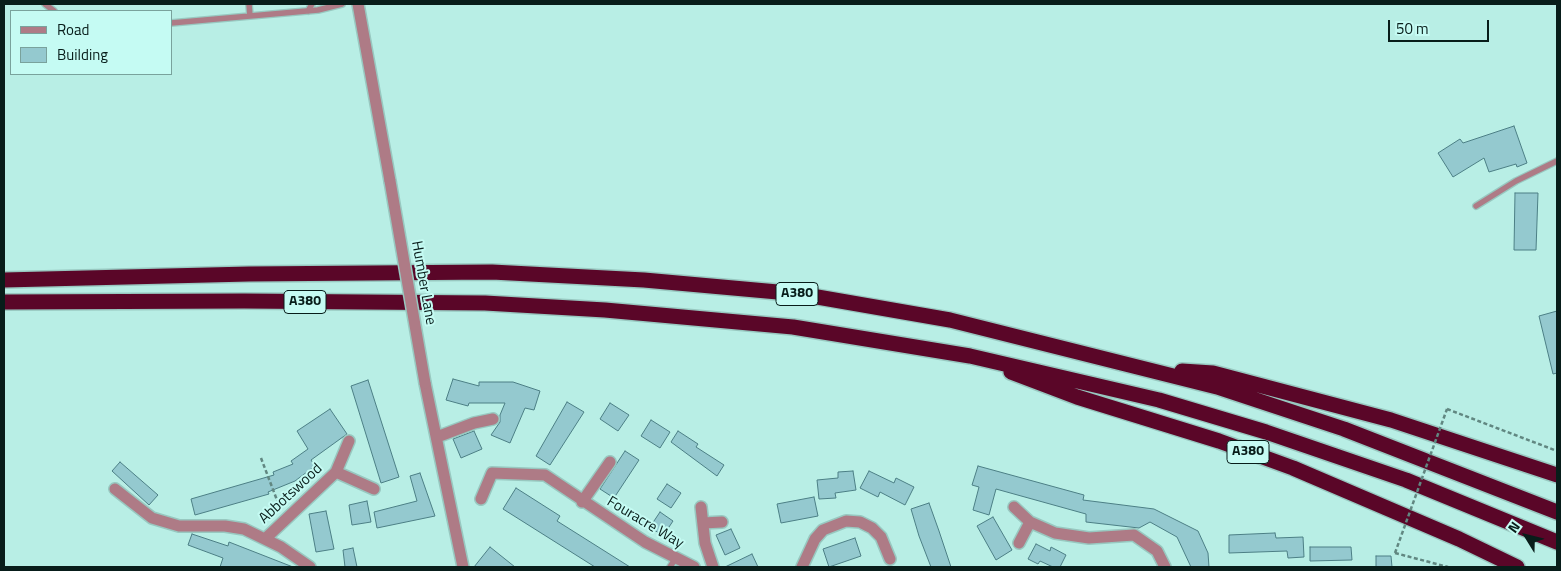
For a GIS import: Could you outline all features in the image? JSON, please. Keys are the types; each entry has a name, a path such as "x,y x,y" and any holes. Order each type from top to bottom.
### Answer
{"highway":[{"name":"A380","path":"4,280 249,274 492,272 644,280 800,294 950,320 1217,387 1344,429 1557,512"},
{"name":"A380","path":"4,302 244,301 504,304 615,311 793,327 970,356 1159,400 1266,432 1406,480 1557,542"},
{"name":"A380","path":"970,356 1077,397 1219,441 1294,468 1459,539 1517,567"},
{"name":"A380","path":"1138,366 1213,373 1259,384 1391,420 1557,475"}],"street":[{"name":"Humber Lane","path":"358,4 425,383 463,567"},
{"path":"437,437 474,422 493,419"},
{"name":"Abbotswood","path":"266,538 336,472 349,441"},
{"name":"Fouracre Way","path":"582,502 610,462"},
{"name":"Abbotswood","path":"336,472 374,489"},
{"name":"Fouracre Way","path":"481,499 492,473 545,476 673,563 694,567"},
{"name":"Abbotswood","path":"115,489 152,518 179,526 244,528 266,538 310,567"},
{"path":"1014,507 1030,522 1055,533 1089,538 1134,536 1157,551 1165,567"},
{"path":"702,508 708,566"},
{"path":"802,567 815,539 823,530 846,520 860,522 872,528 881,537 890,559"},
{"path":"703,523 722,522"},
{"path":"1019,543 1030,522"}],"lane":[{"path":"249,4 250,16"},
{"path":"308,11 312,4"},
{"path":"172,23 308,11 342,4"},
{"path":"1476,206 1516,181 1557,161"}],"path":[{"path":"1448,567 1395,553 1447,409 1557,451"},
{"path":"261,458 285,521"}],"building":[{"path":"1514,126 1527,163 1517,167 1516,164 1489,172 1484,158 1453,177 1438,153 1460,139 1463,143"},
{"path":"1515,193 1538,193 1536,250 1514,250"},
{"path":"1557,311 1557,373 1553,374 1539,316"},
{"path":"453,379 479,386 479,382 513,382 540,391 534,410 525,408 510,443 491,435 500,422 500,415 505,403 469,403 468,406 446,400"},
{"path":"368,380 399,477 381,483 351,386"},
{"path":"567,402 584,412 550,465 536,456"},
{"path":"610,403 629,415 618,431 600,419"},
{"path":"330,409 347,434 311,460 315,466 295,481 268,492 269,494 195,515 191,499 274,475 273,472 293,464 291,461 308,449 297,431"},
{"path":"651,420 670,432 660,448 641,436"},
{"path":"474,431 482,449 461,458 453,439"},
{"path":"678,431 698,444 696,447 724,465 717,476 671,442"},
{"path":"625,451 639,460 614,498 600,489"},
{"path":"120,462 158,495 149,505 112,471"},
{"path":"978,466 1084,495 1083,500 1154,509 1198,531 1208,553 1209,567 1191,567 1177,537 1150,522 1139,528 1086,522 1086,514 996,489 989,515 973,510 979,487 972,485"},
{"path":"853,471 856,490 835,493 836,498 819,499 817,480 838,478 838,472"},
{"path":"869,471 894,483 896,478 914,487 905,505 880,492 878,497 860,488"},
{"path":"420,473 435,516 377,528 374,512 417,501 410,476"},
{"path":"667,484 681,493 671,508 657,499"},
{"path":"516,488 560,516 557,521 630,567 595,567 503,509"},
{"path":"814,497 818,516 781,523 777,504"},
{"path":"367,501 371,522 352,525 349,505"},
{"path":"929,503 951,567 931,567 919,536 911,509"},
{"path":"326,511 334,549 316,552 309,514"},
{"path":"660,512 673,521 663,536 650,527"},
{"path":"993,517 1012,550 996,560 977,526"},
{"path":"731,529 740,548 725,555 716,535"},
{"path":"1275,533 1276,538 1303,537 1304,557 1288,558 1287,551 1229,553 1229,535"},
{"path":"192,534 228,546 229,542 293,567 220,567 223,558 188,545"},
{"path":"855,538 861,556 829,567 823,549"},
{"path":"1036,544 1050,551 1051,547 1066,555 1060,567 1053,567 1040,561 1038,564 1028,559"},
{"path":"490,547 515,567 474,567"},
{"path":"1310,547 1351,547 1352,560 1310,561"},
{"path":"353,548 357,567 345,567 343,550"},
{"path":"752,554 758,567 725,567"},
{"path":"1376,556 1391,556 1392,567 1376,567"}]}
